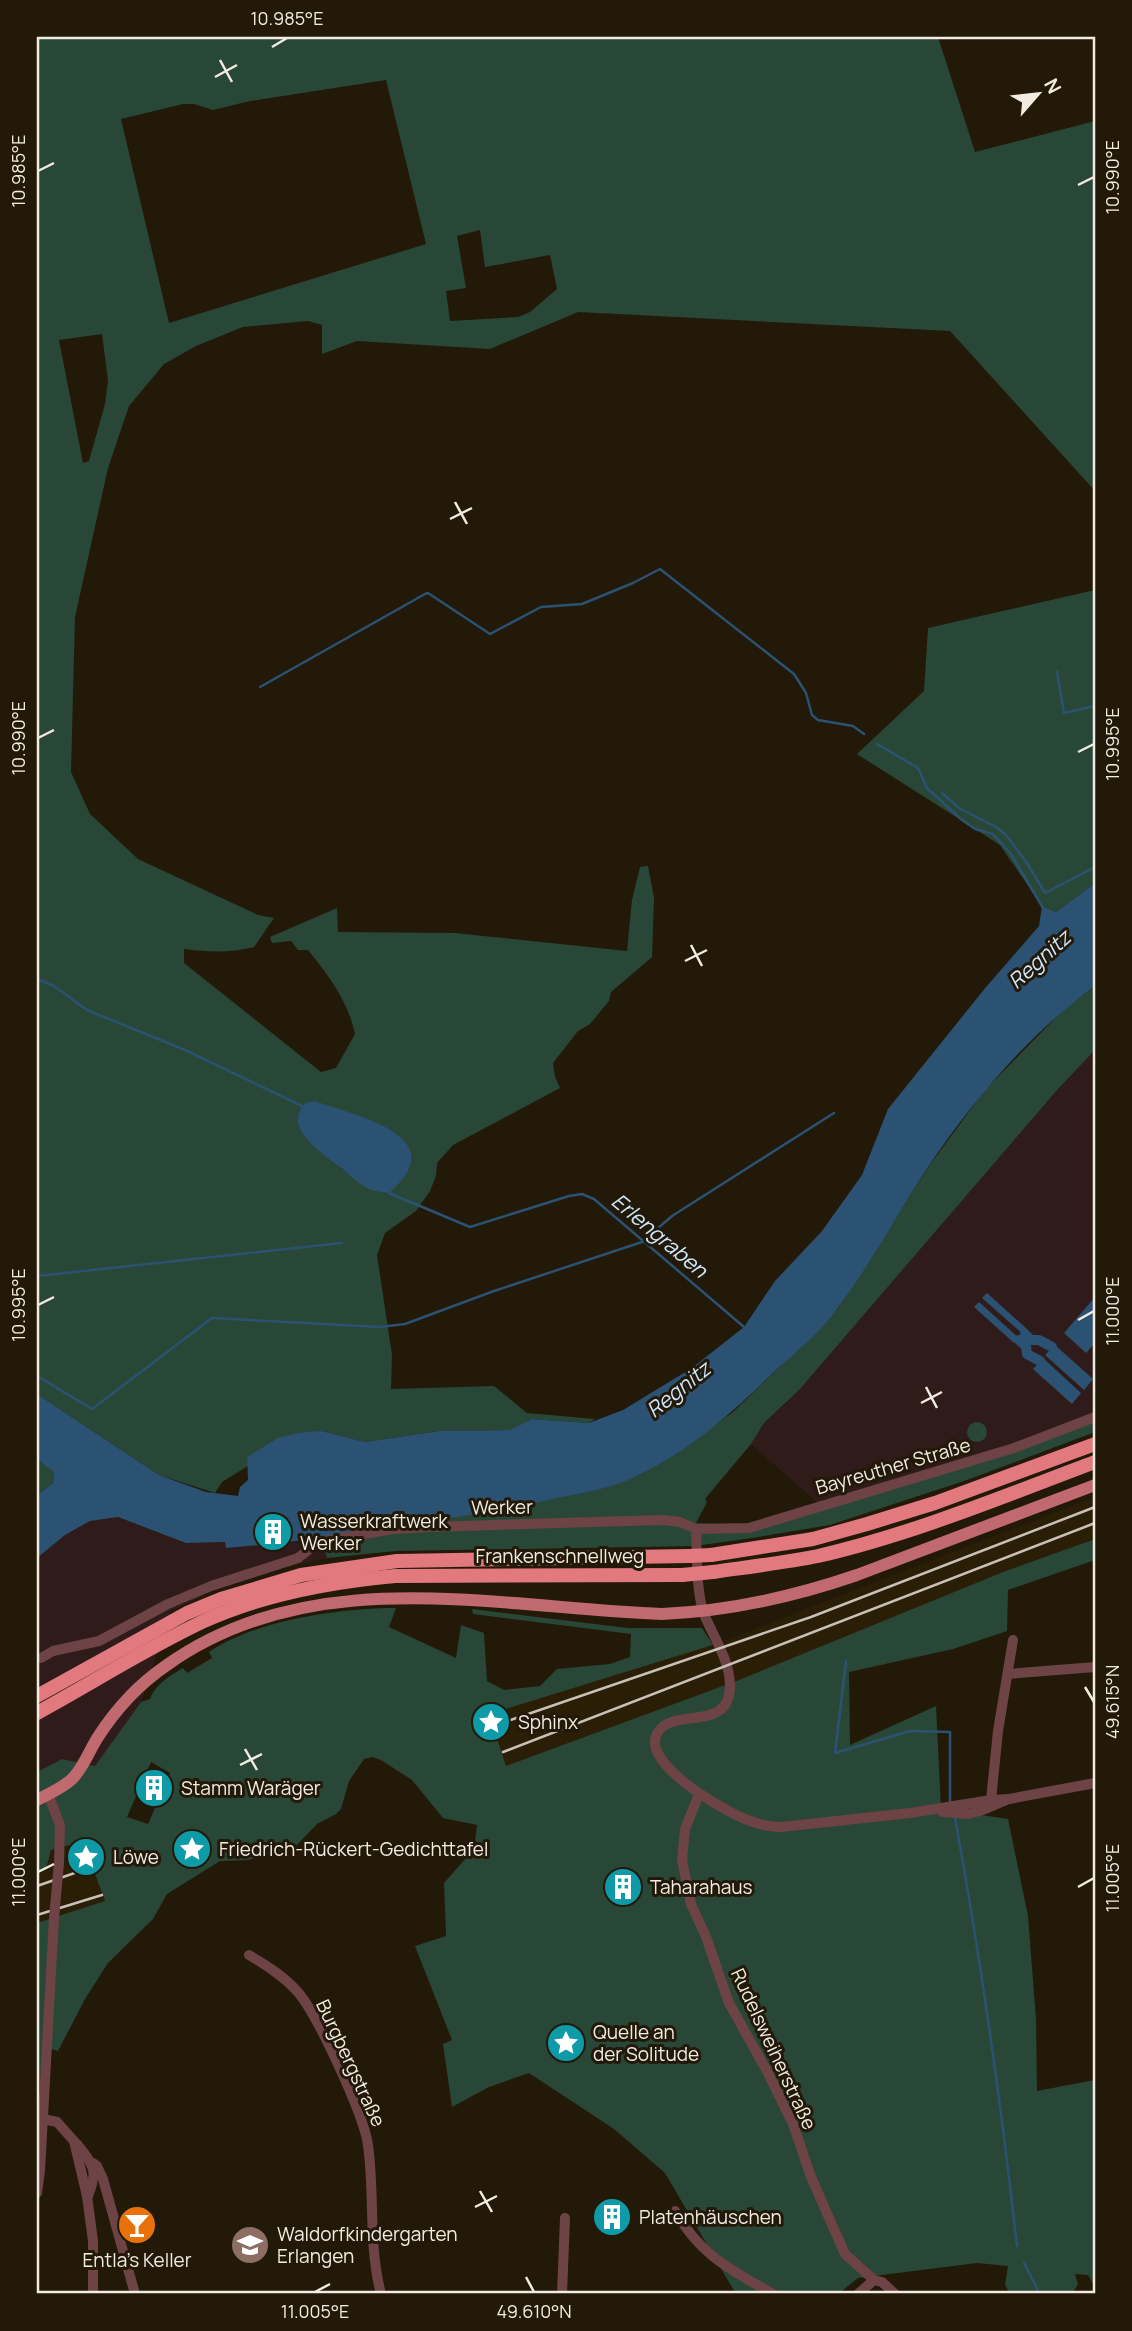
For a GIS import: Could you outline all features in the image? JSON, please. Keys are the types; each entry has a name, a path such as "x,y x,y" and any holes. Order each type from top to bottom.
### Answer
{"highway":[{"name":"Frankenschnellweg","path":"37,1696 187,1613 221,1599 301,1575 397,1561 711,1555 813,1539 935,1503 1095,1444"},
{"name":"Frankenschnellweg","path":"37,1713 205,1621 271,1597 310,1587 395,1576 682,1575 790,1562 873,1542 1095,1462"}],"main road":[{"path":"43,1797 66,1784 77,1774 97,1739 119,1709 152,1676 206,1641 277,1614 342,1601 417,1598 662,1614 757,1604 826,1586 1095,1485"}],"street":[{"name":"Bayreuther Straße","path":"696,1529 739,1529 763,1524 1014,1448 1095,1417"},
{"name":"Werker","path":"41,1658 54,1651 99,1641 168,1604 211,1586 298,1558 316,1544 325,1541 393,1530 460,1525 663,1520 680,1522 696,1529"},
{"path":"696,1529 703,1611 728,1671 728,1697 721,1709 714,1714 665,1726 658,1732 655,1746 658,1757 699,1794 745,1819 771,1827 932,1810 1009,1799 1094,1782"},
{"path":"991,1800 998,1731 1013,1640"},
{"path":"1009,1674 1095,1667"},
{"name":"Rudelsweiherstraße","path":"699,1794 685,1829 682,1860 691,1904 706,1937 729,2003 793,2124 831,2227 845,2253 874,2280 882,2282 895,2294"},
{"path":"37,2193 60,1847 58,1817 43,1797"},
{"path":"932,1810 968,1814 1009,1799"},
{"name":"Burgbergstraße","path":"248,1955 271,1967 298,1992 333,2056 365,2127 370,2162 372,2245 381,2294"},
{"path":"43,2119 57,2122 97,2166 135,2294"},
{"path":"74,2141 88,2196 93,2241 93,2294"},
{"path":"88,2196 93,2183 93,2163"},
{"path":"675,2211 698,2245 773,2294"},
{"path":"562,2294 565,2218"},
{"path":"858,2294 874,2280"}],"shaded area":[{"path":"1095,1050 1095,1415 1000,1449 818,1503 751,1444 764,1423 800,1389 1058,1089"},
{"path":"1095,1497 1095,1539 1003,1572 739,1680 505,1767 489,1714 713,1645"},
{"path":"117,1517 186,1543 226,1542 226,1547 268,1544 266,1519 279,1518 282,1543 322,1537 327,1558 286,1567 213,1591 171,1611 141,1702 95,1766 62,1759 37,1772 37,1558 65,1535 90,1521"},
{"path":"70,1844 87,1852 105,1902 37,1923 37,1872 46,1869 51,1850"}],"green space":[{"path":"37,37 938,37 975,152 1095,121 1095,491 950,331 578,312 490,349 357,341 322,354 322,325 308,321 243,327 196,346 164,364 129,406 108,468 75,617 71,772 90,814 138,859 258,915 274,918 254,947 219,951 184,949 184,963 321,1072 336,1068 355,1034 348,1011 330,979 308,950 298,950 291,941 272,943 270,937 337,908 338,932 455,933 627,951 632,900 640,867 648,866 654,898 652,957 611,992 609,1001 590,1024 578,1031 553,1063 560,1088 453,1145 437,1163 436,1176 430,1191 416,1211 385,1233 377,1255 392,1355 391,1389 494,1386 527,1413 595,1419 589,1423 532,1419 511,1430 439,1431 365,1442 322,1431 247,1457 248,1466 222,1482 215,1493 159,1475 37,1394","holes":["386,80 426,244 169,323 121,119 183,104 194,104 213,110 250,101","480,230 485,267 550,255 557,289 530,312 518,317 450,321 446,291 466,288 457,236","102,334 108,381 105,404 89,461 83,463 59,340","306,1103 367,1188 341,1168"]},
{"path":"1095,590 1095,883 1056,912 1042,906 1000,845 857,754 924,691 928,628"},
{"path":"1095,986 1095,1050 1058,1089 800,1389 764,1423 751,1444 705,1499 707,1502 696,1523 749,1525 1000,1449 1095,1415 1095,1432 967,1480 830,1525 752,1538 695,1546 396,1551 327,1558 322,1537 584,1492 637,1476 666,1460 733,1412 839,1307 929,1166 985,1090 1065,1008"},
{"path":"977,1422 984,1425 987,1432 984,1439 977,1442 970,1439 967,1432 970,1425"},
{"path":"37,1459 54,1471 53,1483 37,1495"},
{"path":"1095,1539 1095,1560 1008,1590 1007,1631 953,1649 849,1672 850,1745 936,1706 941,1809 1008,1819 1028,1916 1036,2019 1037,2091 1095,2080 1095,2287 1088,2275 1075,2274 1078,2284 1072,2294 1010,2294 1005,2285 1008,2266 977,2263 858,2278 838,2294 736,2294 665,2173 614,2129 529,2073 489,2087 452,2107 443,2044 452,2040 415,1946 446,1936 444,1883 474,1849 477,1825 443,1818 412,1780 372,1757 364,1759 349,1781 341,1809 317,1824 295,1847 248,1860 220,1861 167,1894 153,1919 108,1963 85,1999 58,2051 43,2047 37,2113 37,1923 105,1901 87,1852 71,1857 69,1845 51,1850 46,1869 37,1872 37,1772 62,1759 95,1766 141,1702 150,1699 159,1685 183,1668 187,1673 212,1658 209,1652 228,1641 299,1618 350,1610 396,1608 389,1627 456,1658 461,1625 484,1633 487,1681 504,1690 540,1686 557,1669 610,1664 630,1657 631,1634 473,1614 472,1609 628,1628 702,1628 713,1645 489,1714 506,1766 739,1680 1003,1572","holes":["151,1762 170,1773 148,1824 127,1817"]}],"water":[{"name":"Regnitz","path":"1095,883 1095,986 1025,1046 964,1117 928,1167 852,1288 825,1324 726,1416 676,1454 629,1480 586,1492 486,1512 282,1543 279,1518 266,1520 269,1544 226,1548 225,1542 186,1543 118,1517 90,1521 65,1535 37,1558 37,1495 53,1483 54,1472 37,1459 37,1394 159,1475 206,1492 238,1496 240,1487 248,1480 247,1457 278,1438 322,1431 365,1442 439,1431 510,1430 532,1419 589,1423 623,1410 692,1368 744,1327 775,1281 822,1231 862,1175 888,1109 1039,926 1042,906 1056,912"},
{"path":"315,1101 374,1122 392,1131 406,1143 411,1157 407,1173 389,1193 372,1190 360,1184 307,1139 298,1121 299,1112 306,1103"},
{"path":"987,1293 1027,1329 1024,1335 982,1298"},
{"path":"1095,1297 1095,1343 1086,1353 1064,1333"},
{"path":"979,1302 1020,1339 1014,1343 974,1307"},
{"path":"1055,1345 1093,1379 1084,1390 1045,1355"},
{"path":"1043,1358 1081,1393 1072,1404 1033,1369"}],"waterway":[{"path":"260,687 428,593 490,634 541,607 582,604 660,569 794,674 806,693 812,715 818,720 853,726 864,734"},
{"path":"1057,672 1064,713 1095,706"},
{"path":"877,744 918,768 927,788 962,820 975,829 993,834 1011,854 1043,908"},
{"path":"942,793 959,808 1006,835 1045,893 1095,867"},
{"name":"Erlengraben","path":"37,979 54,986 87,1010 185,1050 302,1106"},
{"path":"37,1376 92,1409 212,1318 380,1327 405,1324 642,1242 672,1216 834,1113"},
{"name":"Erlengraben","path":"389,1193 470,1227 582,1194 594,1199 744,1327"},
{"path":"37,1276 342,1243"},
{"path":"1025,1334 1031,1340 1039,1340 1052,1347"},
{"path":"1019,1340 1026,1346 1027,1354 1040,1361"},
{"path":"846,1661 835,1753 910,1731 950,1732 950,1802"},
{"path":"955,1818 990,2032 1017,2246"},
{"path":"1024,2263 1040,2294"}],"railway":[{"path":"493,1726 811,1617 1095,1507"},
{"path":"503,1752 1095,1523"},
{"path":"37,1886 92,1867"},
{"path":"37,1915 102,1895"}],"place":[{"name":"Wasserkraftwerk Werker","path":"273,1532"},
{"name":"Sphinx","path":"491,1722"},
{"name":"Stamm Waräger","path":"154,1788"},
{"name":"Friedrich-Rückert-Gedichttafel","path":"192,1849"},
{"name":"Löwe","path":"86,1857"},
{"name":"Taharahaus","path":"623,1887"},
{"name":"Quelle an der Solitude","path":"566,2043"},
{"name":"Platenhäuschen","path":"612,2217"},
{"name":"Entla's Keller","path":"137,2225"},
{"name":"Waldorfkindergarten Erlangen","path":"250,2245"}]}
